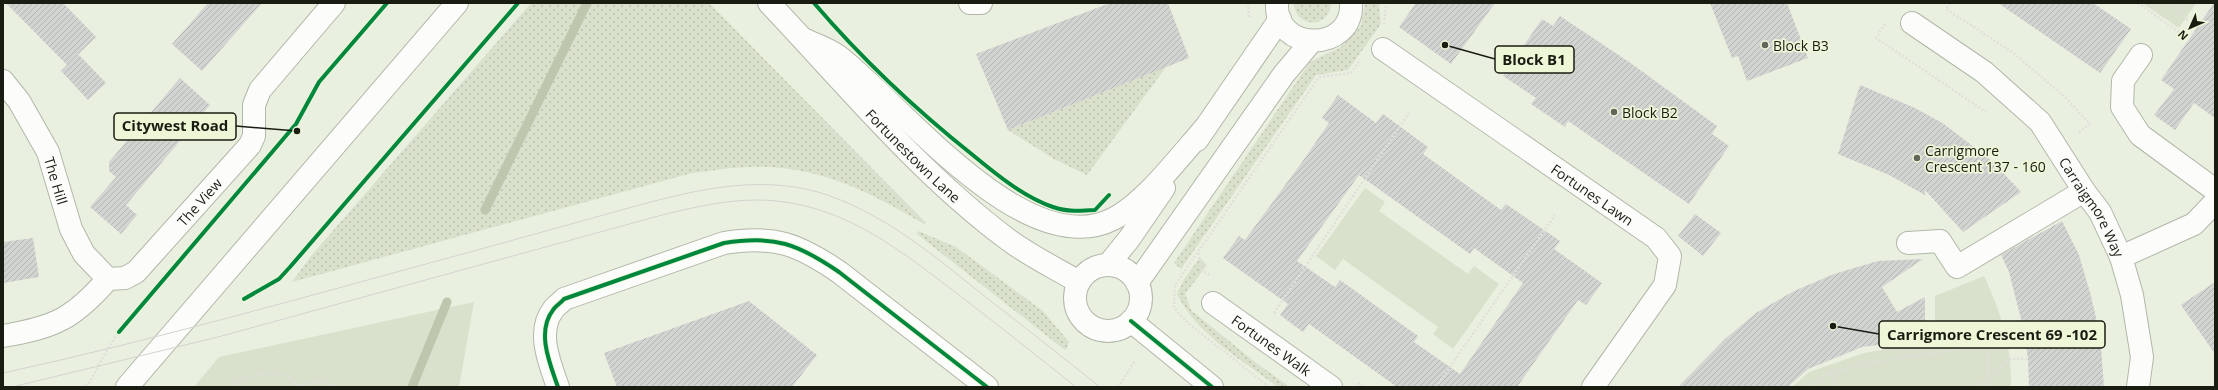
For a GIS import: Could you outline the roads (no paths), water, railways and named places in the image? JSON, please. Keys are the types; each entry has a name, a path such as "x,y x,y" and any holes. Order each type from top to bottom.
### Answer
{"street":[{"name":"The View","path":"108,279 124,278 136,272 250,145 254,136 254,105 260,90 334,3"},
{"path":"127,387 457,3"},
{"name":"Fortunestown Lane","path":"769,3 902,144 958,198 1006,239 1079,282"},
{"path":"970,3 981,3"},
{"path":"1277,8 1285,28 1293,35 1311,42 1324,40 1335,36 1344,27 1349,17 1351,3"},
{"path":"1108,265 1129,239 1205,128 1277,8"},
{"name":"Carraigmore Way","path":"1912,22 1984,72 2040,122 2084,191 2100,212 2121,257 2132,295 2142,357 2138,387"},
{"path":"803,39 837,55 969,175 999,198 1043,220 1057,225 1089,228 1102,224 1123,213 1156,182 1205,128"},
{"path":"1136,282 1284,74 1311,42"},
{"name":"Fortunes Lawn","path":"1376,44 1656,238 1670,256 1665,285 1593,387"},
{"path":"2141,55 2123,82 2122,107 2140,135 2215,190"},
{"name":"The Hill","path":"3,81 19,101 48,152 71,229 84,254 108,279"},
{"path":"1908,243 1940,241 1958,266 2084,191"},
{"path":"2121,257 2194,224 2215,202"},
{"path":"558,387 548,362 545,341 548,319 553,309 564,299 724,243 747,239 780,242 795,246 816,257 839,272 986,387"},
{"path":"1108,265 1125,270 1136,282 1140,292 1140,303 1137,313 1122,327 1102,330 1084,320 1078,312 1075,302 1075,292 1079,282 1091,269 1108,265"},
{"path":"3,336 55,324 80,309 108,279"},
{"name":"Fortunes Walk","path":"1213,302 1331,387"},
{"path":"1130,321 1212,387"}],"waterway":[{"path":"485,210 587,3"},
{"path":"412,387 447,302"}],"tram line":[{"path":"3,373 123,345 243,314 696,191 720,187 769,185 794,187 818,192 841,200 884,222 905,235 945,264 1100,387"},
{"path":"12,387 218,337 662,215 690,208 747,200 776,201 802,205 851,222 874,234 917,263 1076,387"}],"place":[{"name":"Block B1","path":"1445,45"},
{"name":"Block B3","path":"1765,45"},
{"name":"Block B2","path":"1614,112"},
{"name":"Citywest Road","path":"297,131"},
{"name":"Carrigmore Crescent 137 - 160","path":"1917,158"},
{"name":"Carrigmore Crescent 69 -102","path":"1833,326"}]}
